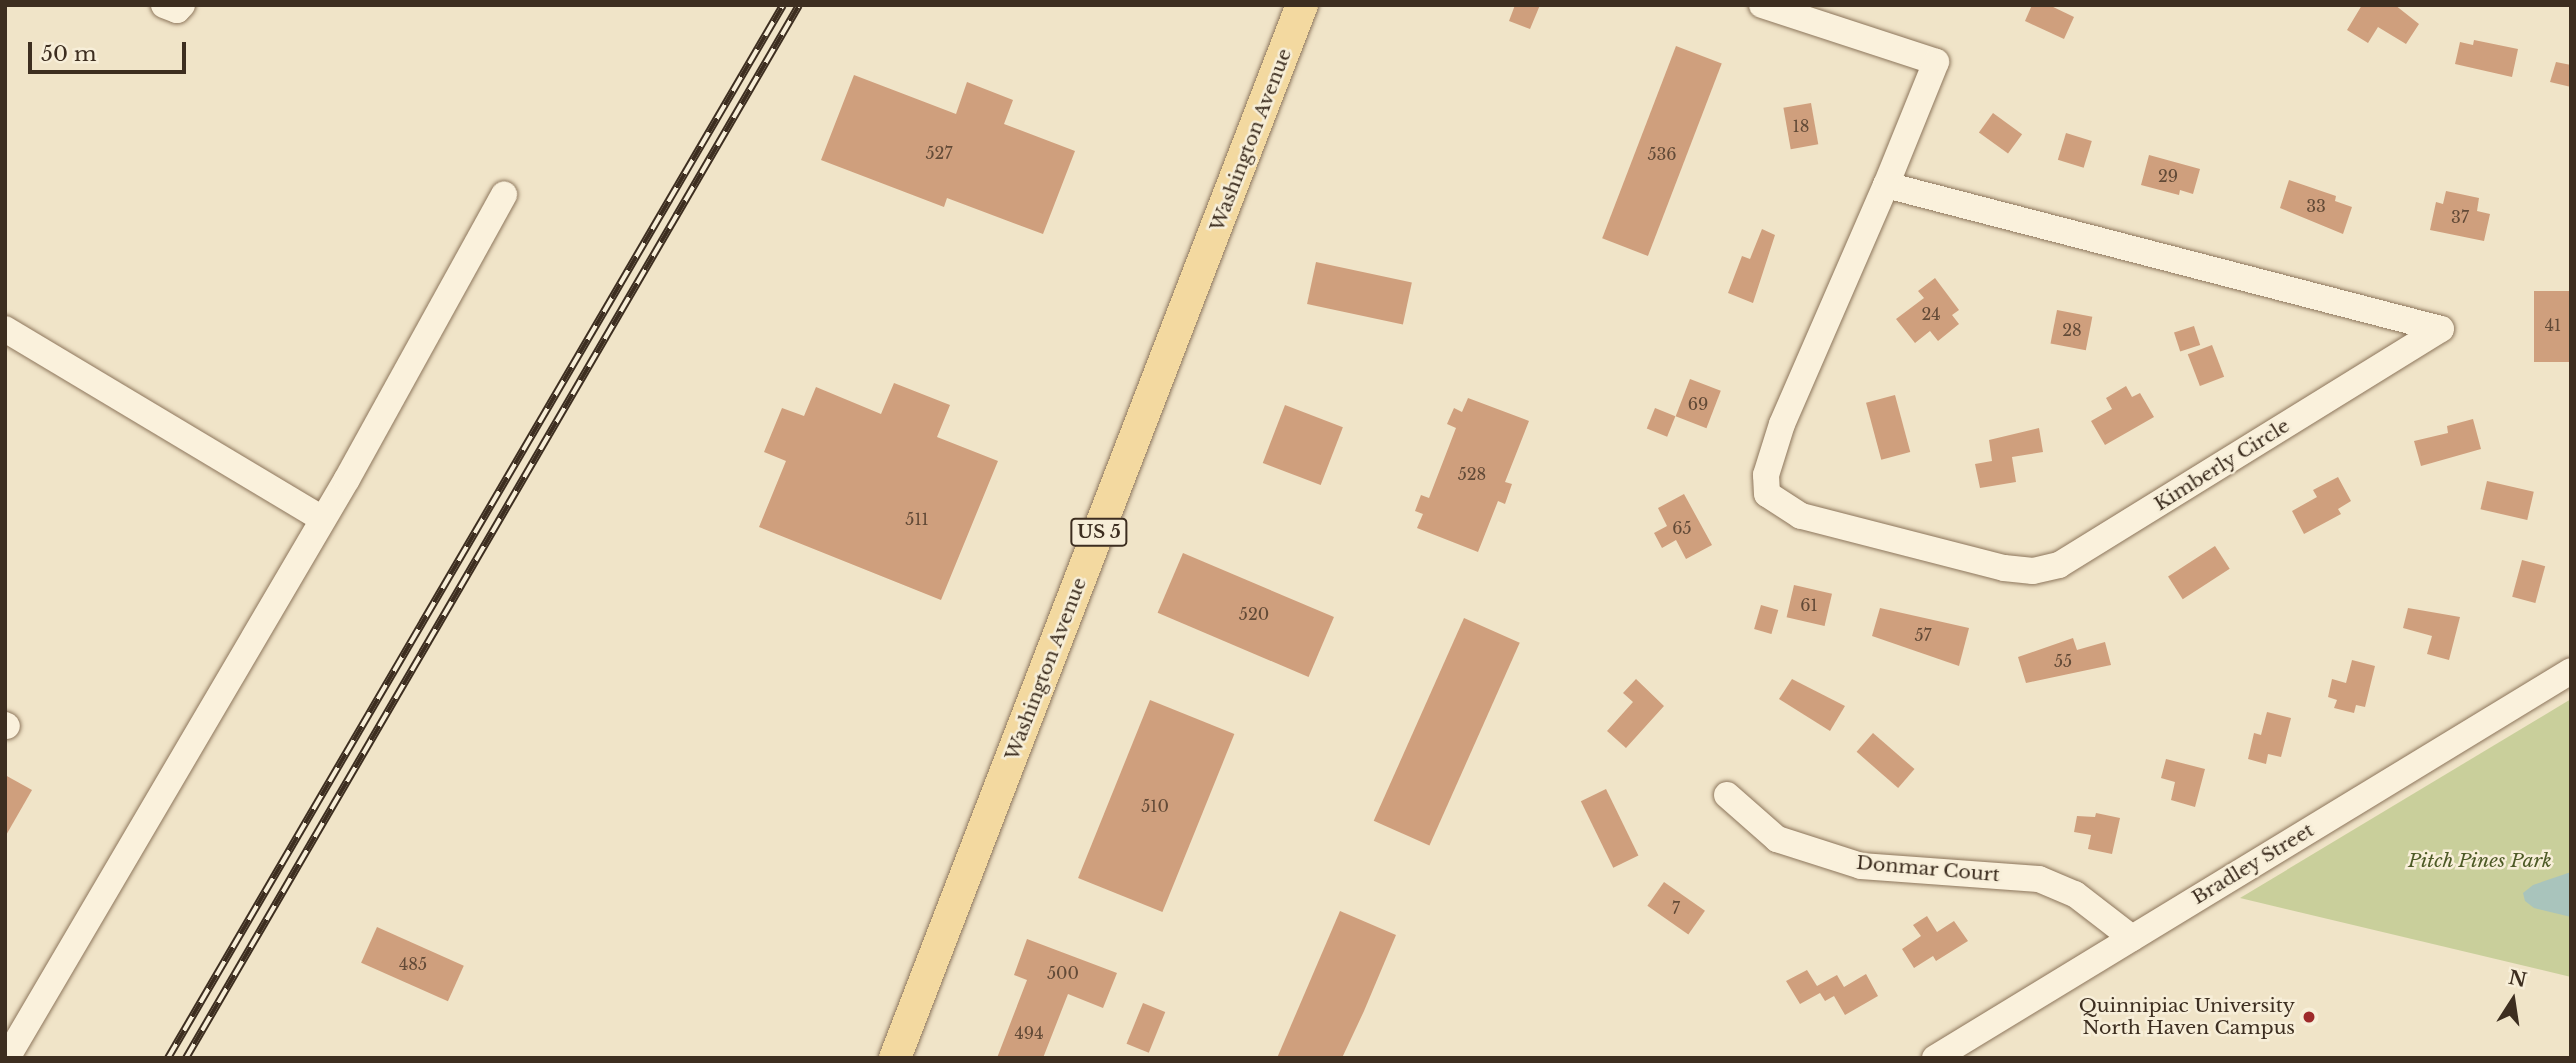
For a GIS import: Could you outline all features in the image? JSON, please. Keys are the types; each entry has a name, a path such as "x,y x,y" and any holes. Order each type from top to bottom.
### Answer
{"main road":[{"name":"Washington Avenue","path":"895,1058 1302,5"}],"street":[{"path":"164,5 177,10 182,5"},
{"name":"Kimberly Circle","path":"1762,5 1936,62 1886,185 1782,424 1766,475 1767,494 1781,506 1814,519 2004,568 2033,571 2059,565 2441,329 1886,185"},
{"path":"7,1058 323,519 504,195"},
{"path":"5,329 323,519"},
{"name":"Bradley Street","path":"1935,1058 2571,671"},
{"name":"Donmar Court","path":"1727,795 1777,839 1861,866 2039,878 2075,894 2132,938"}],"green space":[{"name":"Pitch Pines Park","path":"2571,699 2571,977 2240,898"}],"water":[{"path":"2571,872 2571,917 2534,908 2525,901 2523,893 2533,885"}],"building":[{"path":"1515,5 1540,5 1530,29 1509,21"},
{"path":"2032,5 2049,5 2074,17 2064,39 2025,21"},
{"path":"2362,5 2395,5 2419,24 2406,44 2378,27 2368,43 2347,30"},
{"path":"2474,40 2518,49 2512,77 2455,64 2460,42 2473,45"},
{"path":"1676,46 1722,64 1648,256 1602,238"},
{"path":"2556,62 2571,65 2571,87 2550,82"},
{"path":"854,75 956,114 967,82 1013,100 1004,124 1075,151 1043,234 947,198 944,207 821,160"},
{"path":"1811,103 1818,144 1791,149 1783,108"},
{"path":"1993,113 2022,134 2008,154 1979,132"},
{"path":"2066,133 2092,141 2084,168 2058,160"},
{"path":"2149,155 2200,169 2193,194 2180,190 2179,195 2141,185"},
{"path":"2289,180 2336,196 2335,201 2352,207 2343,234 2280,208"},
{"path":"2446,191 2479,198 2477,211 2490,214 2484,241 2430,230 2436,202 2443,204"},
{"path":"1762,229 1775,235 1753,303 1728,293 1742,256 1750,259"},
{"path":"1316,262 1412,282 1403,324 1307,304"},
{"path":"1935,278 1959,310 1952,315 1959,324 1938,341 1930,331 1915,343 1896,319 1924,298 1918,291"},
{"path":"2534,291 2571,291 2571,362 2534,362"},
{"path":"2057,310 2092,317 2086,350 2051,343"},
{"path":"2194,326 2200,345 2180,352 2174,332"},
{"path":"2212,345 2224,377 2200,386 2188,354"},
{"path":"1690,379 1721,391 1706,428 1676,416"},
{"path":"894,383 950,405 937,437 998,461 941,600 759,527 786,461 764,452 782,408 804,416 816,387 881,414"},
{"path":"2126,386 2132,397 2140,393 2154,417 2105,445 2091,421 2112,409 2106,398"},
{"path":"1895,395 1910,452 1881,460 1866,403"},
{"path":"1468,398 1529,421 1505,482 1512,484 1505,504 1498,501 1478,552 1417,528 1423,514 1415,511 1421,495 1429,498 1456,428 1447,424 1454,408 1462,412"},
{"path":"1285,405 1343,427 1321,485 1263,463"},
{"path":"1655,408 1675,416 1667,437 1647,428"},
{"path":"2473,419 2481,449 2421,466 2414,441 2448,433 2447,426"},
{"path":"2039,428 2043,452 2012,457 2016,482 1980,488 1975,464 1992,461 1989,440"},
{"path":"2338,477 2351,501 2338,509 2341,514 2304,534 2292,511 2317,497 2313,490"},
{"path":"2487,481 2534,492 2527,520 2480,509"},
{"path":"1684,494 1712,545 1686,559 1676,540 1662,548 1654,533 1667,526 1658,508"},
{"path":"2215,546 2230,569 2183,599 2168,576"},
{"path":"1183,553 1334,617 1309,677 1158,613"},
{"path":"2522,560 2545,566 2535,603 2512,597"},
{"path":"1794,585 1832,594 1825,626 1787,617"},
{"path":"1761,605 1778,610 1771,634 1754,629"},
{"path":"1880,608 1969,628 1959,666 1872,636"},
{"path":"2408,608 2460,617 2449,660 2427,654 2432,636 2403,628"},
{"path":"1464,618 1520,643 1429,846 1374,821"},
{"path":"2073,638 2077,650 2105,642 2111,665 2026,683 2018,657"},
{"path":"2352,660 2375,666 2365,707 2356,705 2354,713 2334,708 2337,700 2328,697 2332,679 2346,683"},
{"path":"1636,679 1664,706 1626,748 1607,731 1633,702 1623,693"},
{"path":"1792,679 1845,706 1830,731 1779,699"},
{"path":"1150,700 1234,734 1162,912 1078,878"},
{"path":"2267,712 2291,718 2281,757 2268,754 2266,764 2248,759 2254,733 2261,735"},
{"path":"1873,733 1915,769 1898,788 1857,752"},
{"path":"2166,759 2205,769 2195,807 2171,800 2175,782 2161,778"},
{"path":"5,775 32,790 5,837"},
{"path":"1606,789 1638,856 1613,868 1581,801"},
{"path":"2096,813 2120,818 2112,854 2088,849 2091,835 2074,832 2077,816 2095,817"},
{"path":"1664,882 1705,911 1688,934 1647,906"},
{"path":"1340,911 1396,935 1364,1011 1342,1058 1277,1058"},
{"path":"1927,916 1937,932 1954,921 1968,941 1936,961 1933,956 1914,968 1902,949 1921,936 1913,925"},
{"path":"377,927 464,966 448,1001 361,963"},
{"path":"1027,939 1117,973 1103,1008 1068,994 1043,1058 997,1058 1027,980 1014,975"},
{"path":"1807,970 1817,986 1837,975 1844,987 1866,974 1878,996 1845,1015 1834,996 1825,1001 1820,993 1800,1004 1786,981"},
{"path":"1143,1003 1165,1012 1149,1053 1127,1044"}],"railway":[{"path":"168,1058 783,5"},
{"path":"186,1058 799,5"}],"place":[{"name":"Quinnipiac University North Haven Campus","path":"2309,1017"}]}
